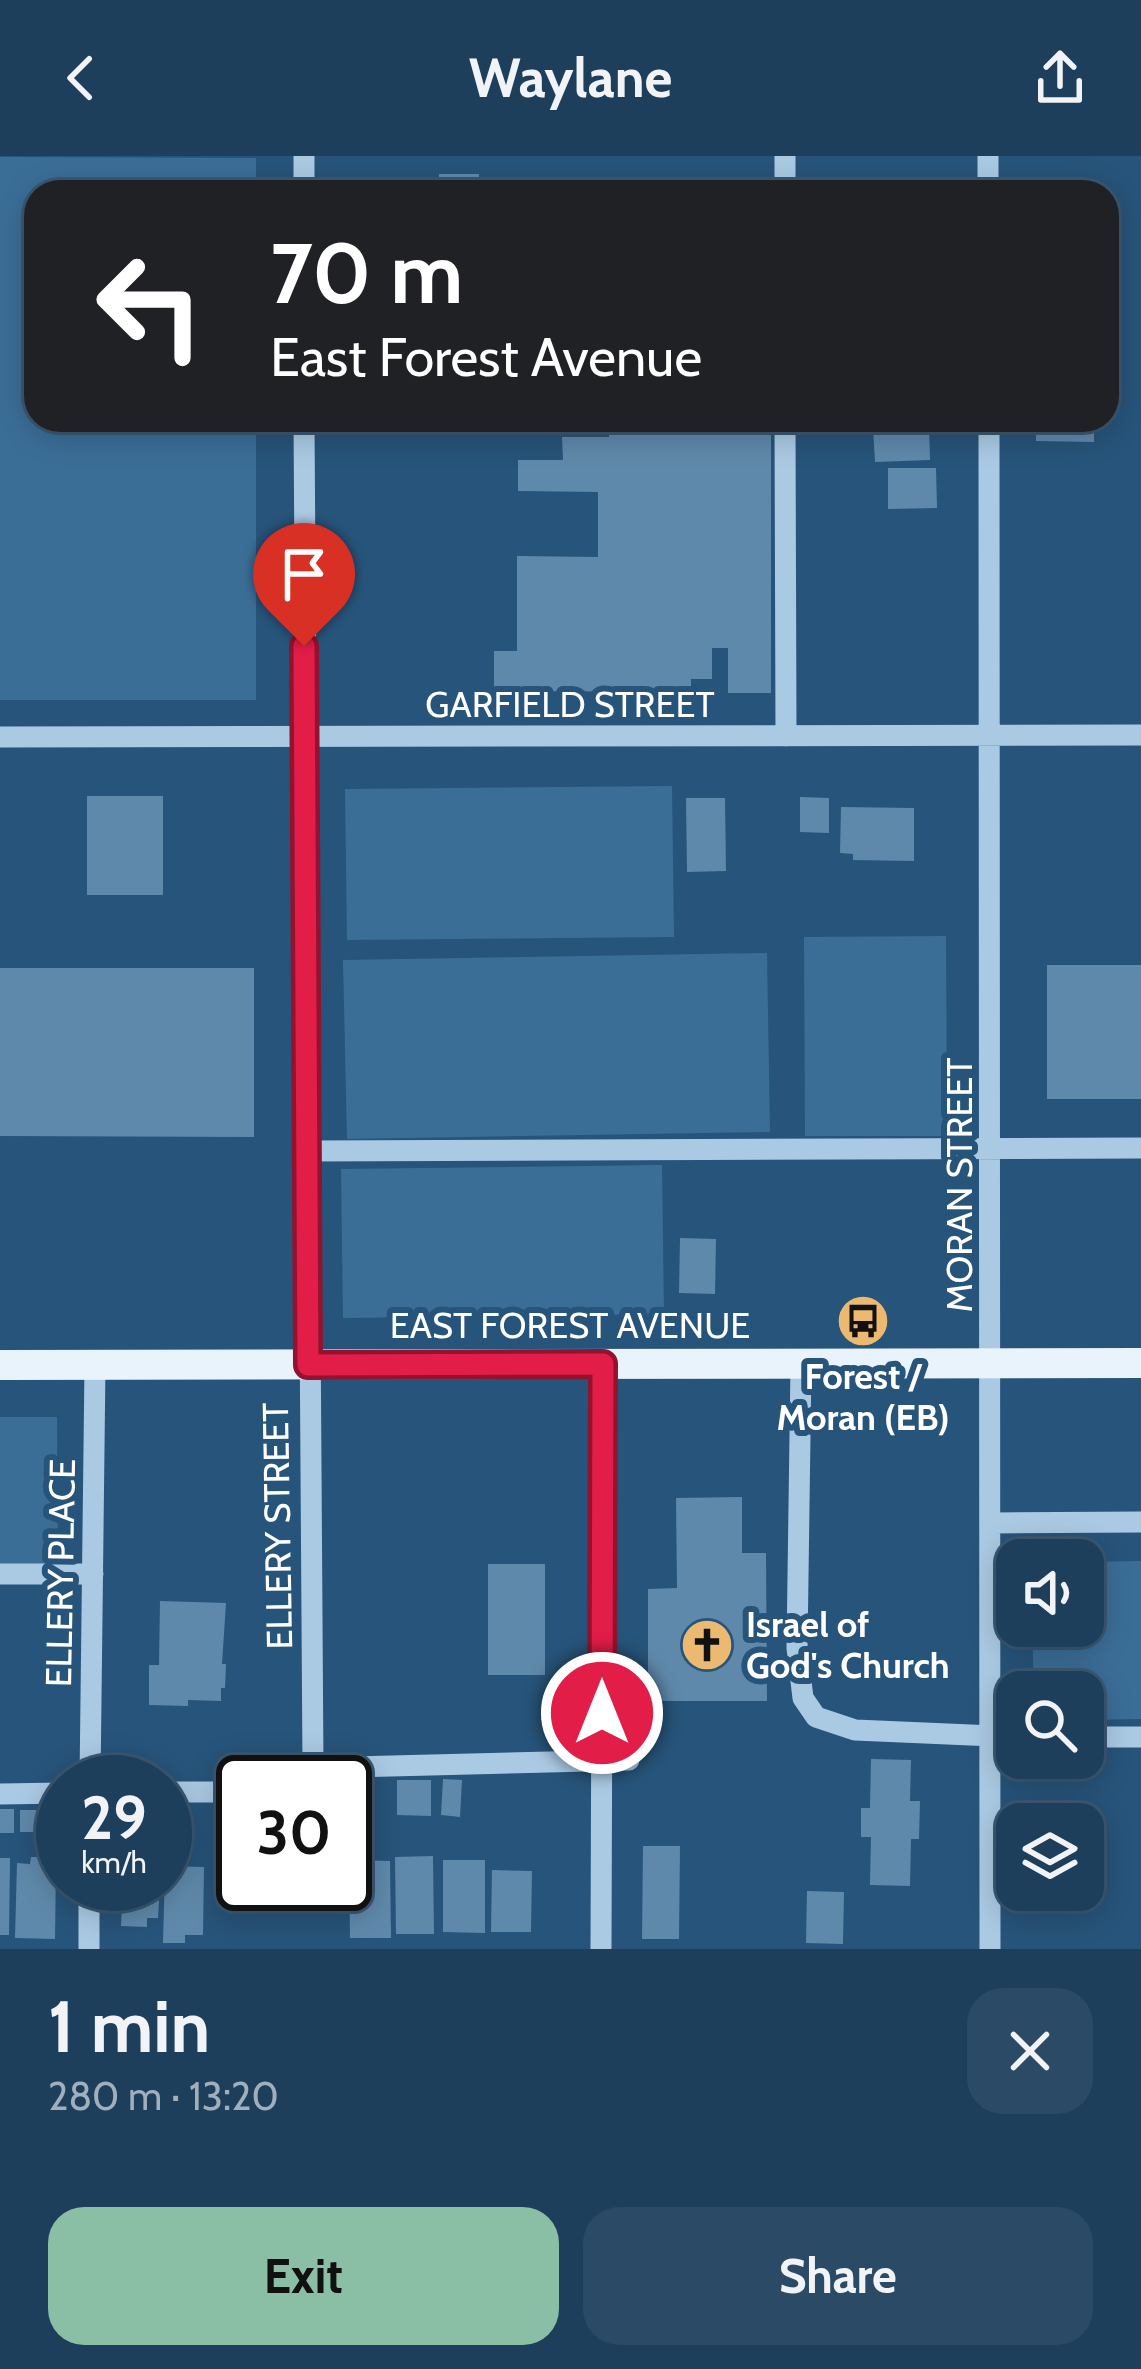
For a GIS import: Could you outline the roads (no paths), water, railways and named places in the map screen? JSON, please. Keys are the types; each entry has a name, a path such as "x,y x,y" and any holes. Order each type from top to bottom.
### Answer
{"main road":[{"name":"EAST FOREST AVENUE","path":"0,1365 1141,1363"}],"street":[{"name":"ELLERY STREET","path":"304,432 313,1755"},
{"path":"785,432 786,736"},
{"name":"MORAN STREET","path":"989,432 990,1949"},
{"name":"GARFIELD STREET","path":"0,737 1141,735"},
{"path":"307,1151 1141,1148"},
{"path":"602,1949 603,1364"},
{"path":"801,1364 797,1648 803,1698 816,1717 855,1730 996,1737"},
{"name":"ELLERY PLACE","path":"90,1755 95,1365"},
{"path":"992,1522 1141,1522"},
{"path":"0,1574 93,1574"},
{"path":"1104,1737 1141,1737"},
{"path":"372,1766 629,1760"},
{"path":"0,1794 36,1793"},
{"path":"88,1949 89,1911"}],"place":[{"name":"Forest / Moran (EB)","path":"863,1321"},
{"name":"Israel of God's Church","path":"707,1645"}]}
